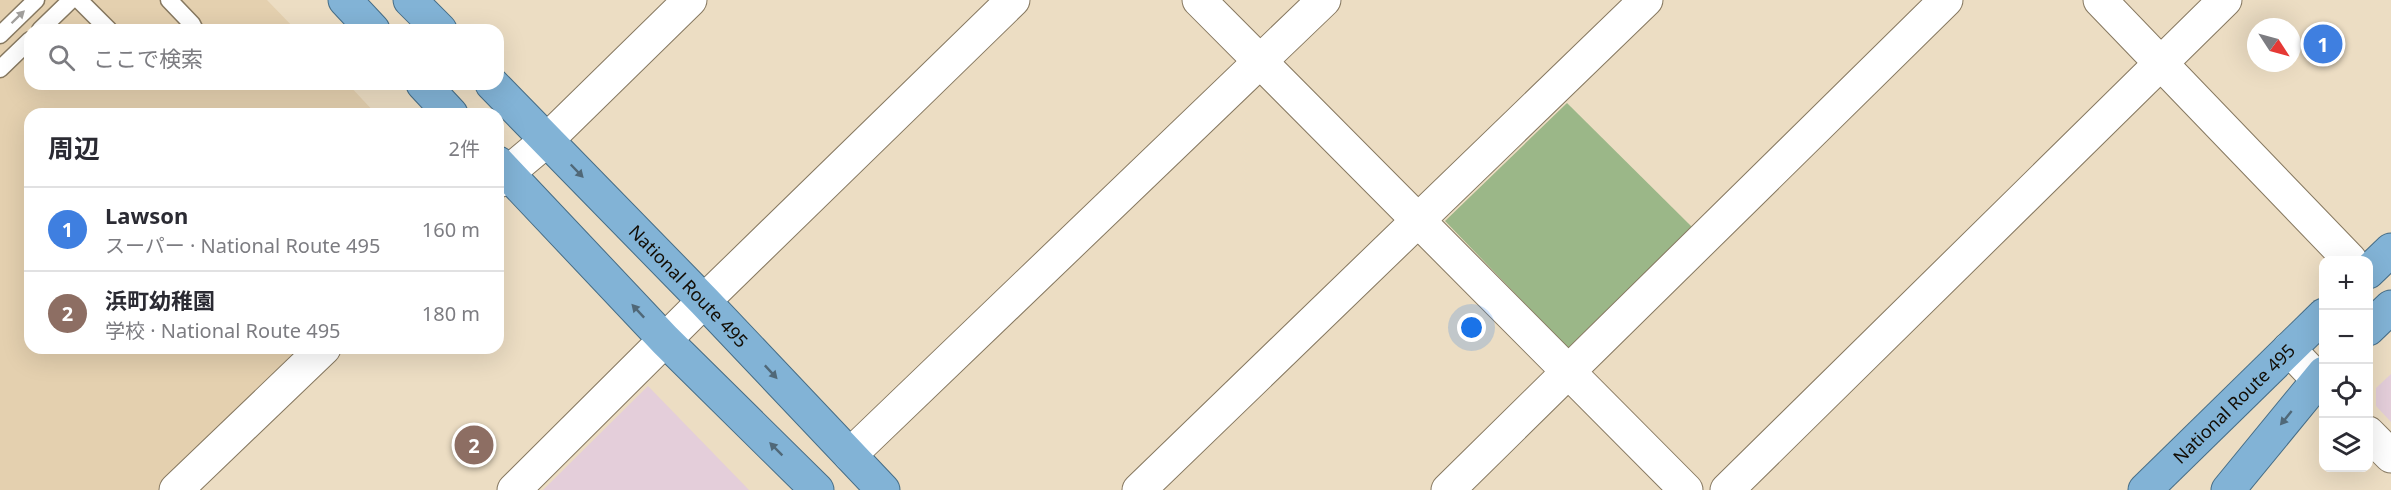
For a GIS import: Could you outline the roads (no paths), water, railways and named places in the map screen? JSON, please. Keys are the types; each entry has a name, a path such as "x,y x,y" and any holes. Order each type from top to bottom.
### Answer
{"highway":[{"path":"345,0 367,24"},
{"path":"410,0 434,24"},
{"path":"429,90 446,108"},
{"name":"National Route 495","path":"498,90 704,301 883,490"},
{"path":"504,175 665,340 817,490"},
{"path":"2373,267 2391,250"},
{"path":"2373,324 2391,307"},
{"name":"National Route 495","path":"2145,490 2319,320"},
{"path":"2228,490 2319,382"}],"street":[{"path":"504,170 547,140 690,0"},
{"path":"514,490 1013,0"},
{"path":"1199,0 1686,490"},
{"path":"850,455 1324,0"},
{"path":"1139,490 1419,222 1646,0"},
{"path":"1448,490 1946,0"},
{"path":"2100,0 2345,256"},
{"path":"1726,490 2225,0"},
{"path":"2289,349 2319,378"},
{"path":"176,490 318,354"},
{"path":"2373,438 2391,456"}],"lane":[{"path":"0,35 36,0"},
{"path":"46,24 71,0"},
{"path":"79,0 103,24"},
{"path":"169,0 192,24"},
{"path":"0,69 24,46"}],"place":[{"name":"Lawson","path":"2323,44"},
{"name":"浜町幼稚園","path":"474,445"}]}
